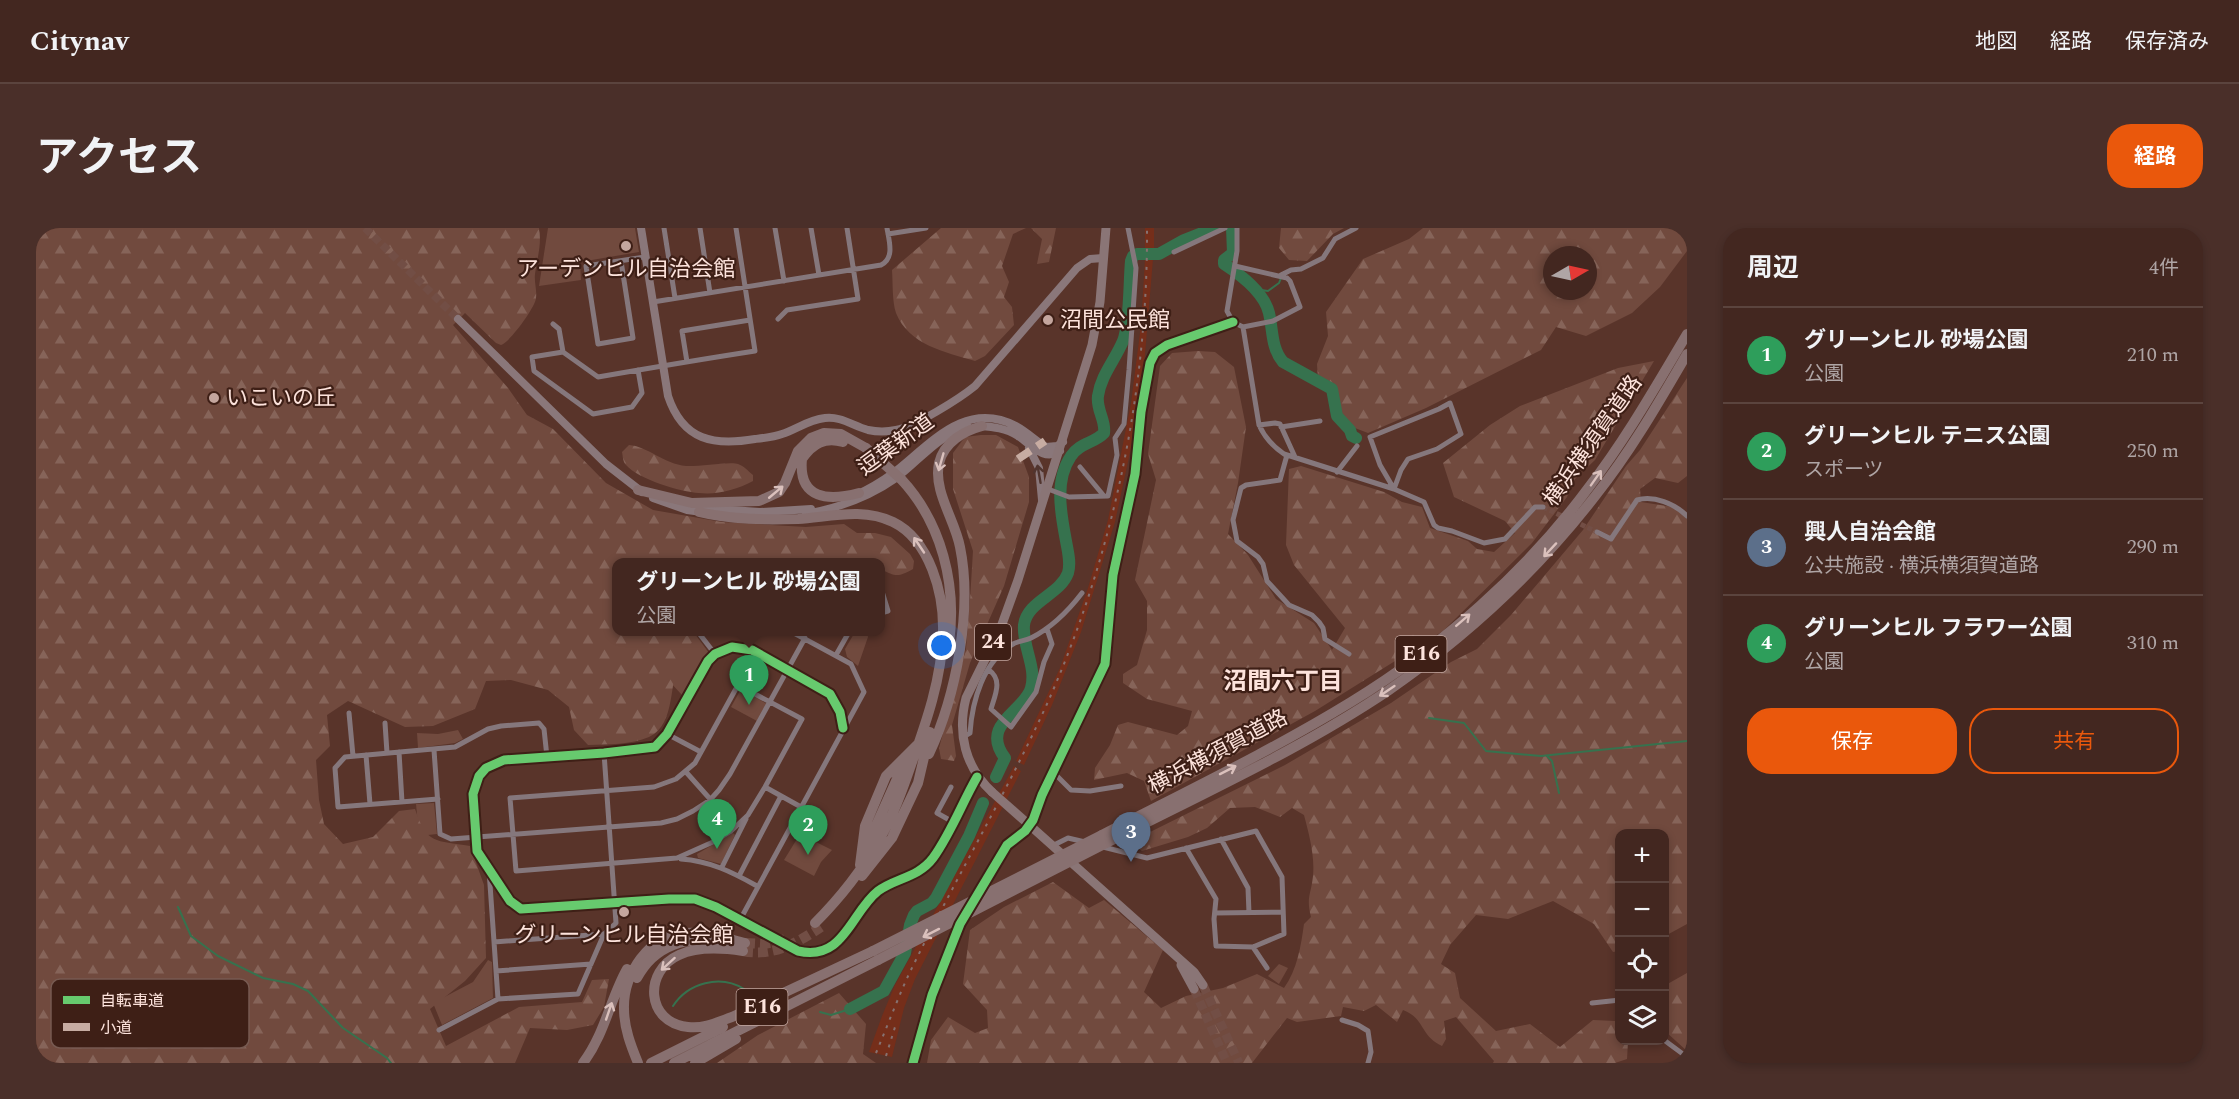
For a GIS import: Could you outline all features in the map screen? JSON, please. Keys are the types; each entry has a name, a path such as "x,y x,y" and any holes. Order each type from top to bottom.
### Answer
{"highway":[{"name":"横浜横須賀道路","path":"651,1063 1114,839 1331,726 1389,689 1466,630 1524,577 1573,524 1622,459 1665,381 1687,334"},
{"name":"横浜横須賀道路","path":"674,1063 822,988 876,955 1276,745 1351,702 1424,652 1462,621 1515,571 1564,519 1687,354"},
{"path":"922,767 936,738 950,692 959,647 963,607 962,559 955,528 940,487 939,460 945,448 955,439 982,426"},
{"path":"638,490 692,503 759,501 779,492 798,451 811,438 824,433 841,434 864,450 899,481 916,498 934,529 944,558 950,594 951,628 946,662 918,783 892,838 867,860 858,871 818,925 880,839 918,748 936,682 945,596 937,555 924,522 899,481"},
{"path":"859,493 839,498 819,496 805,483 801,467 806,453 815,444 823,441 840,441 864,450"},
{"path":"699,512 716,516 778,519 864,514 891,521 909,532 928,561 937,588 943,632"},
{"path":"867,860 863,842 865,825 875,800 886,776 918,748"},
{"path":"867,860 900,772 918,748"},
{"path":"583,1063 598,1041 621,980 635,956 654,941 686,933 702,933 744,947 689,951 665,963 658,974 653,986 654,999 659,1011 679,1025 694,1027 710,1025 732,1017 876,955"},
{"path":"640,1059 624,1016 627,984 643,955 670,936"},
{"path":"640,1059 634,1032 631,1000 637,977 648,962 664,949 685,941 704,940 731,949"},
{"path":"695,1063 822,988"}],"main road":[{"name":"24","path":"1106,228 1100,302 1094,335 1052,476 1051,490 1042,507 1005,616 966,698 963,710 963,737 968,759 977,777 1166,947 1199,987"}],"street":[{"path":"641,228 666,387 672,409 680,422 690,431 702,438 726,443 783,434 815,419 828,417 840,419 867,430 881,432 910,425 975,386 1077,268 1090,259 1104,258"},
{"path":"664,228 675,298"},
{"path":"700,228 710,292"},
{"path":"553,324 559,329 563,352 598,377 755,351 736,228"},
{"path":"775,228 783,281"},
{"path":"811,228 819,275"},
{"path":"778,319 787,310 858,299 847,228"},
{"path":"653,302 885,262 890,252 888,231 926,228"},
{"path":"1051,490 1066,496 1108,496 1117,455 1115,438 1124,424 1136,259 1128,228"},
{"path":"1174,252 1225,228"},
{"path":"1234,269 1281,275 1290,281 1300,307 1270,322 1243,327 1233,322 1227,311 1234,269 1237,251 1237,228"},
{"path":"1281,275 1291,270 1301,269 1323,258 1335,239 1356,228"},
{"path":"621,261 633,338 598,344 586,266 645,257"},
{"name":"逗葉新道","path":"458,319 606,464 638,490 662,502 699,512 779,516 802,514 839,506 880,489 954,431 965,428 982,426 1008,431 1029,440"},
{"path":"687,362 682,331 750,320"},
{"path":"913,1063 932,995 960,924 1007,845 1028,824 1105,663 1113,575 1136,474 1141,411 1150,363 1155,353 1167,345 1233,322"},
{"path":"1243,327 1259,425 1264,436 1275,448 1337,472 1394,489 1424,502 1434,525 1438,528 1484,543 1505,539 1534,507 1543,507"},
{"path":"563,352 532,357 534,371 592,414 632,407 642,393 638,370"},
{"path":"1450,403 1461,434 1437,449 1408,459 1394,489 1380,465 1370,437 1450,403"},
{"name":"逗葉新道","path":"638,490 691,507 760,512 794,511 817,508 859,493 892,474 951,427 963,422 995,420 1015,426 1029,440"},
{"path":"1281,427 1320,422"},
{"path":"1259,425 1275,423 1281,427 1295,457"},
{"path":"1029,440 1048,448 1061,447"},
{"path":"1029,440 1044,455 1052,476"},
{"path":"1029,440 1039,468 1042,507"},
{"path":"1337,472 1357,446"},
{"path":"1044,455 1053,455 1061,447"},
{"path":"1287,454 1280,480 1246,485 1241,488 1233,520 1238,541 1258,557 1263,564 1267,581 1290,605 1312,615 1323,628 1325,639 1349,654"},
{"path":"1080,467 1104,496"},
{"path":"1597,532 1611,539 1636,500 1643,498 1666,502 1678,507 1687,516"},
{"path":"963,737 970,733 973,705 989,670 1012,645 1047,629 1082,592"},
{"path":"989,670 995,674 998,683 991,709 1011,727 1036,692 1044,662 1052,644 1047,629"},
{"path":"701,636 715,654"},
{"path":"740,920 864,692 851,664 801,636"},
{"path":"836,655 847,636"},
{"path":"434,750 440,834 451,839 661,823 677,819 710,800 730,774 805,638"},
{"path":"843,728 840,712 830,693 752,650 732,647 715,654 708,661 667,734 655,747 504,760 486,768 479,776 473,794 477,851 510,901 521,909 677,898 695,899 716,907 798,951 812,952 827,948 848,933 876,893 886,886 913,875 928,863 977,777"},
{"path":"722,867 747,815 802,719 738,685 701,752 686,772 676,779 654,787 510,798 516,871 677,858 700,860 722,867 757,886"},
{"path":"349,713 353,756"},
{"path":"385,723 387,753"},
{"path":"438,799 338,807 335,768 345,757 455,747 488,729 539,723 544,729 547,757"},
{"path":"667,734 701,752"},
{"path":"399,752 402,802"},
{"path":"439,1030 498,999 578,994 604,934 616,923 604,753"},
{"path":"366,755 370,804"},
{"path":"686,772 735,827"},
{"path":"1053,772 1071,790 1090,791 1121,786"},
{"path":"765,787 801,807"},
{"path":"951,787 937,813 953,822"},
{"path":"739,876 781,796"},
{"path":"677,858 713,842 735,827 747,815"},
{"path":"1052,846 1061,840 1072,839 1143,858 1256,831 1282,877 1284,934 1252,947 1216,946 1216,899 1186,848"},
{"path":"1221,839 1248,888 1249,913"},
{"path":"489,868 498,999"},
{"path":"1215,913 1284,912"},
{"path":"494,942 604,934"},
{"path":"1252,947 1267,968"},
{"path":"496,971 591,964"},
{"path":"1592,1003 1615,1001"},
{"path":"1342,1020 1368,1031 1371,1052 1368,1063"},
{"path":"1669,1043 1687,1057"}],"shaded area":[{"path":"1145,228 1154,228 1154,248 1145,248"},
{"path":"1145,259 1153,259 1144,366 1132,443 1115,522 1081,632 1052,705 1024,765 1016,761 1060,668 1088,588 1108,520 1131,403 1141,325"},
{"path":"1014,766 1021,771 915,979 904,1008 892,1057 869,1052 895,985"}],"green space":[{"path":"36,228 539,228 540,246 535,277 535,303 515,332 501,345 496,343 465,313 453,325 508,388 527,415 553,429 606,483 653,510 722,522 806,527 844,524 857,533 875,533 891,537 910,554 914,561 913,569 897,575 885,571 885,558 612,558 612,636 692,636 695,639 682,655 677,667 664,722 658,731 642,740 619,744 588,745 574,730 569,707 548,690 511,680 486,681 475,709 433,726 405,727 348,701 327,715 330,746 316,760 319,800 324,824 343,844 373,837 399,811 415,809 428,835 440,841 470,846 484,885 486,958 465,981 430,1009 446,1046 519,1007 582,1002 592,980 609,979 604,1007 593,1025 567,1030 530,1028 515,1063 36,1063"},
{"path":"548,228 635,228 639,252 580,262 581,280 539,286"},
{"path":"941,228 1026,228 1013,234 1002,266 1009,282 1004,297 1012,307 1014,325 985,356 975,361 929,346 919,340 902,324 896,313 892,270"},
{"path":"1031,228 1056,228 1049,262 1037,264 1042,239"},
{"path":"1281,228 1344,228 1333,234 1307,261 1289,260 1279,248"},
{"path":"1423,228 1687,228 1687,251 1660,287 1632,313 1586,336 1556,327 1541,350 1426,408 1368,433 1342,423 1332,393 1318,380 1317,364 1328,336 1326,312 1363,259 1409,239"},
{"path":"1215,352 1234,367 1246,427 1228,534 1248,555 1276,599 1314,623 1332,650 1345,628 1294,565 1286,545 1289,469 1301,466 1384,492 1402,502 1422,507 1430,528 1468,541 1477,549 1494,552 1515,533 1505,521 1454,497 1443,463 1490,425 1520,406 1618,368 1654,361 1595,460 1575,479 1567,497 1532,543 1443,631 1315,711 1151,801 1144,781 1127,773 1094,780 1095,768 1110,745 1118,725 1128,722 1177,735 1188,726 1192,711 1147,699 1123,683 1123,674 1137,665 1147,630 1147,601 1135,580 1156,480 1148,454 1160,366 1172,353"},
{"path":"1687,378 1687,476 1678,483 1655,478 1640,489 1641,502 1673,507 1687,519 1687,924 1669,934 1669,829 1615,829 1615,952 1594,924 1553,901 1508,919 1476,915 1450,945 1441,964 1455,973 1460,998 1496,1031 1530,1024 1560,1047 1593,1020 1615,1021 1615,1045 1628,1045 1627,1059 1615,1063 1493,1063 1494,1061 1456,1017 1444,1021 1446,1039 1442,1046 1429,1037 1416,1018 1410,1014 1403,1010 1397,1022 1376,1005 1364,1011 1343,1007 1341,1016 1297,1022 1287,1018 1252,1063 927,1063 931,1040 948,1017 975,1033 988,1028 987,1010 963,984 970,930 1004,907 1053,882 1089,908 1104,900 1163,950 1144,992 1161,1008 1186,996 1223,988 1257,974 1284,988 1295,966 1304,924 1311,917 1309,900 1313,861 1304,815 1292,808 1280,817 1255,807 1230,808 1207,828 1188,837 1142,851 1132,844 1136,839 1285,765 1391,703 1451,662 1477,649 1511,615 1583,530 1626,466 1640,450"},
{"path":"996,435 1018,447 1029,477 1029,502 1004,586 970,663 952,725 956,756 954,761 941,759 939,748 966,649 973,551 953,489 953,453 965,437"},
{"path":"629,445 642,448 678,465 738,464 753,475 753,481 733,489 713,493 691,492 671,487 650,480 626,465 622,452"},
{"path":"696,636 709,653 682,695 668,680 681,641"},
{"path":"853,636 868,636 858,666 847,657 845,649"},
{"path":"741,689 767,704 757,721 731,707"},
{"path":"458,730 463,739 455,743 418,748 417,733 438,734"},
{"path":"434,803 437,834 419,836 416,804"},
{"path":"733,833 735,835 721,864 698,858 697,854"},
{"path":"800,834 832,850 821,862 814,876 784,860"},
{"path":"488,960 492,962 493,998 442,1025 433,1003 473,982"},
{"path":"1279,964 1288,968 1279,984 1268,976"},
{"path":"1687,973 1687,1051 1669,1035 1669,983"},
{"path":"839,993 866,1024 863,1054 876,1063 717,1063 758,1035"}],"waterway":[{"path":"996,777 1005,758 998,746 997,736 1000,727 1021,704 1031,688 1031,664 1024,633 1026,617 1037,604 1064,581 1068,573 1069,557 1060,498 1062,476 1074,452 1104,433 1098,396 1102,381 1125,334 1131,261 1137,254 1159,254 1184,240 1215,228"},
{"path":"1232,228 1233,253 1224,260 1224,264 1244,279 1262,298 1269,313 1274,345 1279,357 1283,362 1332,389 1337,416 1356,438"},
{"path":"1254,289 1268,291 1279,283 1281,278"},
{"path":"1429,718 1464,723 1486,751 1541,756 1687,741"},
{"path":"1547,756 1552,761 1559,793"},
{"path":"850,1009 884,991 905,953 914,915 936,898 969,836 983,803"},
{"path":"178,907 191,936 218,956 263,978 293,984 308,991 343,1028 391,1063"},
{"path":"673,1006 687,992 705,983 725,982 744,989"},
{"path":"820,1012 831,1015 850,1009"}],"tunnel":[{"path":"365,228 458,319"},
{"path":"1543,507 1566,518"},
{"path":"1574,521 1597,532"},
{"path":"743,951 775,950 794,943 821,927"},
{"path":"745,943 765,944 786,939"},
{"path":"1203,985 1239,1063"},
{"path":"1194,989 1227,1063"}],"railway":[{"path":"876,1053 909,974 1047,704 1091,590 1108,531 1133,411 1146,289 1147,228"},
{"path":"886,1056 895,1027"}],"marked path":[{"path":"1018,459 1045,441"}],"cycle path":[{"path":"913,1063 932,995 960,924 1007,845 1025,831 1033,820 1042,795 1105,664 1113,575 1135,474 1141,412 1150,363 1155,353 1167,345 1233,322"},
{"path":"843,728 840,712 830,694 752,650 732,647 715,654 708,661 667,734 655,747 504,760 486,768 479,776 473,794 477,851 510,901 521,909 695,899 716,907 798,951 814,952 826,949 836,942 878,891 927,865 945,838 977,777"}],"place":[{"name":"アーデンヒル自治会館","path":"626,246"},
{"name":"沼間公民館","path":"1048,320"},
{"name":"いこいの丘","path":"214,398"},
{"name":"グリーンヒル 砂場公園","path":"749,705"},
{"name":"グリーンヒル フラワー公園","path":"717,849"},
{"name":"グリーンヒル テニス公園","path":"808,855"},
{"name":"興人自治会館","path":"1131,862"},
{"name":"グリーンヒル自治会館","path":"624,912"}],"district":[{"name":"沼間六丁目","path":"1283,682"}]}
